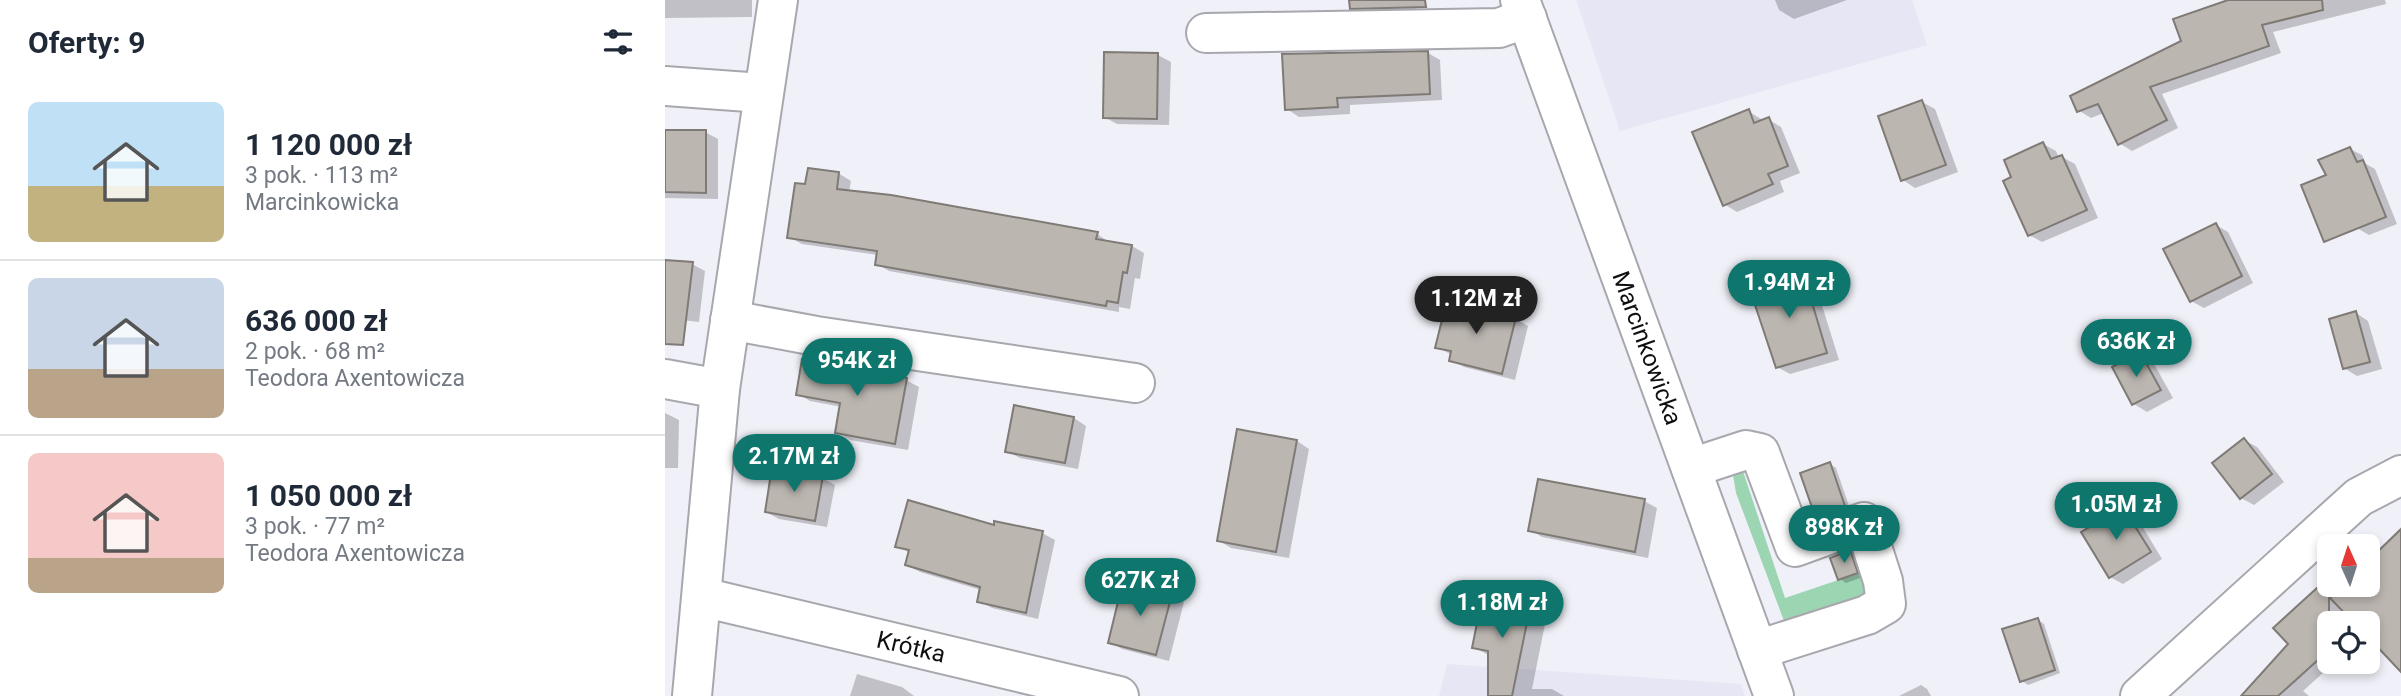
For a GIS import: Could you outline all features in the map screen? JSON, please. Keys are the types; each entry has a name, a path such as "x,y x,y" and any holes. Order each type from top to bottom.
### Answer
{"street":[{"path":"692,696 720,388 778,0"},
{"path":"1206,33 1499,28 1524,9"},
{"name":"Marcinkowicka","path":"1524,9 1774,696"},
{"path":"665,86 762,93"},
{"path":"730,320 816,336 1135,383"},
{"path":"665,379 720,388"},
{"path":"1691,468 1746,450 1760,453 1795,547 1864,522 1883,581 1886,604 1867,615 1757,650"},
{"path":"2140,696 2359,497 2401,475"},
{"name":"Krótka","path":"702,597 1119,696"}],"shaded area":[{"path":"1576,0 1912,0 1927,45 1620,131"},
{"path":"1447,664 1741,684 1745,696 1439,696"}],"green space":[{"path":"1736,470 1743,471 1785,598 1868,570 1871,576 1864,601 1792,625 1784,621 1736,493 1733,475"}],"building":[{"path":"1349,0 1425,0 1426,7 1350,9"},
{"path":"2228,0 2322,0 2323,10 2262,25 2269,46 2150,87 2167,120 2118,145 2098,104 2077,112 2070,96 2181,41 2173,19"},
{"path":"1428,51 1430,94 1337,98 1338,107 1285,110 1282,54"},
{"path":"1104,52 1158,53 1157,119 1103,118"},
{"path":"1922,100 1946,165 1901,181 1878,116"},
{"path":"1749,109 1754,123 1769,117 1788,166 1768,174 1773,184 1723,206 1692,132"},
{"path":"665,130 706,130 706,193 665,192"},
{"path":"2043,142 2051,159 2062,155 2087,210 2028,236 2003,181 2011,177 2004,160"},
{"path":"2350,147 2357,162 2363,160 2386,217 2324,242 2301,185 2326,175 2318,160"},
{"path":"808,168 839,172 837,189 891,195 1098,232 1096,239 1132,245 1127,273 1123,272 1118,303 1107,301 1106,306 875,265 877,251 787,238 795,183 805,184"},
{"path":"2216,223 2242,276 2190,302 2163,249"},
{"path":"665,260 693,262 683,345 665,344"},
{"path":"1800,271 1827,353 1776,368 1755,305 1758,304 1752,285"},
{"path":"1447,300 1516,317 1502,374 1449,361 1451,351 1435,348"},
{"path":"2356,311 2370,362 2343,369 2329,319"},
{"path":"2140,352 2161,390 2132,405 2112,367"},
{"path":"802,359 907,378 895,444 835,433 840,403 796,395"},
{"path":"1014,405 1074,417 1065,463 1005,452"},
{"path":"1237,429 1297,440 1276,552 1217,541"},
{"path":"2244,438 2272,474 2240,499 2212,463"},
{"path":"1830,462 1845,506 1815,516 1800,473"},
{"path":"772,467 823,476 815,521 765,512"},
{"path":"1538,479 1645,499 1635,552 1528,531"},
{"path":"908,500 994,525 994,521 1043,531 1026,613 977,602 980,587 905,565 909,550 895,547"},
{"path":"2123,507 2151,552 2109,578 2081,532"},
{"path":"2401,529 2401,672 2380,650 2380,611 2342,611 2330,598 2380,597 2380,549"},
{"path":"1850,550 1858,573 1838,580 1830,558"},
{"path":"1123,581 1172,594 1156,655 1108,643"},
{"path":"2317,588 2317,597 2329,597 2329,611 2317,611 2317,661 2278,696 2241,696 2288,644 2273,628"},
{"path":"1483,593 1531,603 1512,696 1488,696 1488,651 1472,648"},
{"path":"2038,618 2055,670 2020,682 2002,629"}]}
